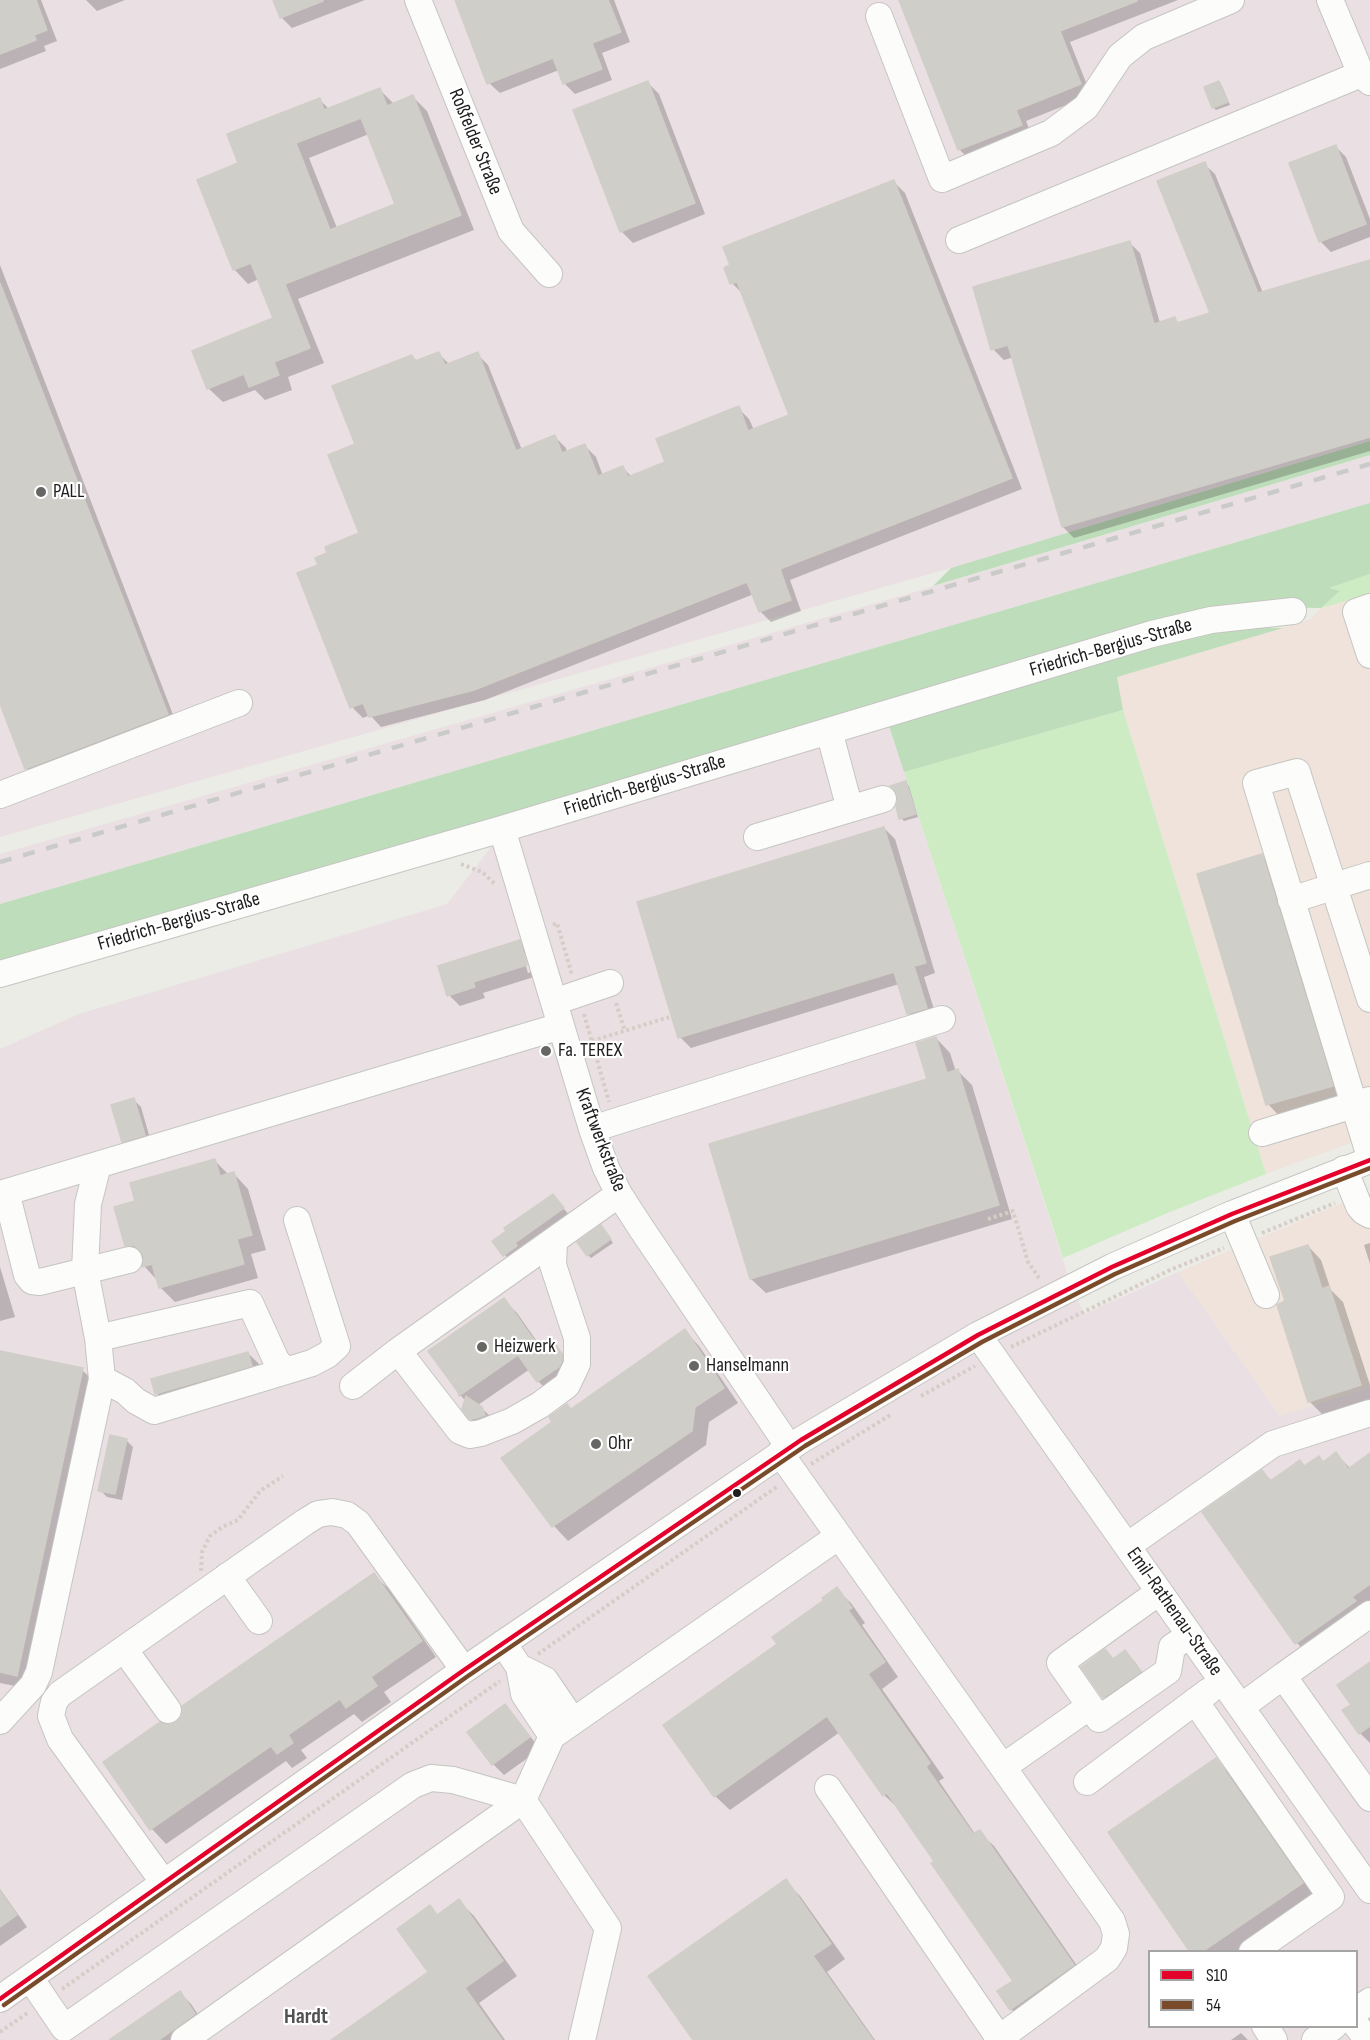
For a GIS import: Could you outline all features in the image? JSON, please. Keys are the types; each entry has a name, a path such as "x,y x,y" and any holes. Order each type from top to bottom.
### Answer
{"street":[{"name":"Roßfelder Straße","path":"418,0 511,231 549,274"},
{"path":"879,16 942,178 1051,133 1086,107 1120,56 1144,37 1231,0"},
{"path":"958,240 1365,78 1330,0"},
{"path":"1370,608 1356,612 1370,655"},
{"name":"Friedrich-Bergius-Straße","path":"0,974 502,828 1152,634 1211,620 1293,611"},
{"path":"0,795 239,704"},
{"path":"829,731 850,809"},
{"path":"0,1999 464,1670 784,1450 978,1335 1112,1267 1232,1214 1370,1159 1361,1102 1291,900 1256,783 1297,772 1370,999"},
{"path":"757,837 883,799"},
{"name":"Kraftwerkstraße","path":"502,828 592,1129 606,1168 619,1194 714,1320 795,1474 1112,1921 1116,1934 1114,1948 1107,1959 998,2039"},
{"path":"1291,900 1370,875"},
{"path":"554,1002 610,983"},
{"path":"592,1129 942,1019"},
{"path":"129,1260 40,1282 32,1281 27,1275 3,1193 561,1026"},
{"path":"1262,1133 1361,1102"},
{"path":"0,1721 33,1685 39,1672 102,1379 98,1338 86,1271 88,1204 98,1165"},
{"path":"1344,1169 1363,1211 1370,1215"},
{"path":"353,1386 619,1194"},
{"path":"1232,1214 1266,1295"},
{"path":"102,1379 125,1391 136,1401 154,1411 312,1363 327,1355 337,1346 297,1220"},
{"path":"398,1352 460,1431 470,1435 512,1421 540,1405 567,1385 577,1364 577,1338 553,1265 554,1241"},
{"path":"98,1338 250,1303 276,1360 285,1371"},
{"name":"Emil-Rathenau-Straße","path":"978,1335 1370,1890"},
{"path":"1127,1546 1273,1444 1370,1413"},
{"path":"164,1883 60,1739 51,1716 54,1702 60,1694 226,1576 318,1514 332,1512 347,1515 358,1523 464,1670"},
{"path":"184,2040 523,1800 552,1736 839,1536"},
{"path":"226,1576 258,1620"},
{"path":"1160,1592 1060,1663 1100,1719 1168,1671 1172,1647 1190,1635"},
{"path":"1241,1707 1370,1614"},
{"path":"503,1643 519,1667 524,1694 552,1736"},
{"path":"124,1649 168,1710"},
{"path":"519,1667 545,1680 573,1721"},
{"path":"1283,1676 1369,1793"},
{"path":"1087,1782 1222,1681"},
{"path":"1195,1701 1331,1897 1255,1950"},
{"path":"1003,1767 1090,1706"},
{"path":"30,1978 64,2028 413,1785 431,1778 453,1780 523,1800 608,1928 582,2040"},
{"path":"828,1788 998,2039"},
{"path":"1315,2040 1332,2028"},
{"path":"1358,2028 1368,2040"}],"path":[{"path":"610,983 625,1031"},
{"path":"592,1041 669,1017"},
{"path":"915,1400 993,1356 1170,1270 1354,1195"},
{"path":"987,1219 1013,1211 1028,1262 1039,1278"},
{"path":"0,2032 795,1474 896,1411"},
{"path":"206,1591 200,1566 205,1542 216,1531 238,1520 261,1491 283,1476"}],"shaded area":[{"path":"0,0 1370,0 1370,441 951,568 0,837"},
{"path":"1370,455 1370,503 0,904 0,854 911,593"},
{"path":"1370,594 1370,1136 1266,1174 1123,710 1117,677 1311,619 1321,608"},
{"path":"889,726 1072,1288 1084,1314 1178,1272 1280,1416 1370,1387 1370,2040 0,2040 0,1049 79,1014 447,904 495,842"},
{"path":"1370,1194 1370,1387 1280,1416 1178,1272 1338,1205"}],"green space":[{"path":"1370,441 1370,455 933,586 951,568"},
{"path":"1370,503 1370,574 1329,588 1340,591 1321,608 1266,607 0,964 0,904"},
{"path":"1370,574 1370,594 1321,608 1339,592 1328,588"},
{"path":"1225,627 1283,628 1117,677 1123,710 904,772 889,726"},
{"path":"1123,710 1266,1174 1063,1258 904,772"}],"building":[{"path":"0,0 36,0 47,30 34,35 36,40 0,54"},
{"path":"273,0 323,0 323,1 280,18"},
{"path":"455,0 608,0 621,32 592,43 602,69 563,84 553,58 487,84"},
{"path":"899,0 1137,1 1060,31 1081,84 1016,110 1022,125 958,150"},
{"path":"648,81 695,203 620,232 573,110"},
{"path":"1219,81 1228,102 1212,108 1204,87"},
{"path":"380,88 387,106 413,95 461,215 285,284 310,348 274,362 279,375 249,387 244,374 207,389 192,351 273,318 251,263 233,270 197,180 238,163 227,134 320,98 324,110","holes":["361,118 395,204 330,230 296,143"]},
{"path":"1336,145 1366,224 1319,242 1289,163"},
{"path":"1205,162 1258,293 1370,260 1370,437 1062,527 1008,345 991,350 973,287 1130,241 1154,324 1175,317 1177,323 1210,313 1157,181"},
{"path":"894,180 1012,478 780,569 791,600 759,612 747,582 474,690 369,717 363,703 350,708 297,573 318,565 315,558 327,553 325,547 359,533 328,455 355,444 332,386 412,355 415,361 439,352 445,365 478,352 516,451 555,435 562,453 585,444 598,476 623,466 628,477 665,462 656,439 739,406 748,431 789,415 737,282 730,284 724,268 730,265 723,247"},
{"name":"PALL","path":"0,283 168,714 25,769 0,704"},
{"path":"906,781 916,814 899,819 896,806 897,794 890,786"},
{"path":"884,827 926,963 914,966 927,1008 907,1014 894,972 678,1038 637,902"},
{"path":"1262,854 1333,1086 1266,1105 1197,874"},
{"path":"520,940 527,965 473,982 475,987 447,996 438,966"},
{"path":"936,1037 947,1073 958,1069 999,1205 750,1279 709,1144 927,1079 916,1043"},
{"path":"134,1098 145,1135 122,1142 111,1105"},
{"path":"215,1159 220,1176 234,1172 252,1235 237,1239 244,1264 159,1288 152,1264 142,1267 144,1257 140,1250 133,1245 125,1246 114,1207 135,1201 130,1183"},
{"path":"553,1194 564,1208 515,1243 517,1246 503,1256 492,1241 506,1231 504,1228"},
{"path":"601,1225 611,1239 587,1256 577,1242"},
{"path":"1308,1245 1322,1289 1329,1286 1361,1385 1308,1402 1277,1305 1285,1301 1270,1257"},
{"name":"Heizwerk","path":"504,1298 541,1350 553,1341 562,1354 562,1361 559,1367 537,1382 518,1355 459,1396 428,1351"},
{"name":"Ohr","path":"685,1329 724,1388 695,1407 692,1431 552,1527 501,1458 552,1422 549,1417 567,1404 571,1409"},
{"path":"0,1351 83,1368 17,1676 0,1672"},
{"path":"248,1352 252,1366 155,1394 151,1379"},
{"path":"466,1396 482,1407 485,1415 469,1419 462,1409"},
{"path":"110,1435 127,1439 115,1494 98,1491"},
{"path":"1336,1452 1348,1469 1370,1453 1370,1584 1352,1597 1356,1601 1295,1644 1202,1512 1262,1470 1270,1481 1300,1460 1304,1466 1319,1456 1323,1462"},
{"path":"374,1573 422,1641 371,1677 377,1686 346,1708 340,1699 288,1735 293,1743 277,1754 271,1746 150,1830 103,1762 160,1722 169,1725 176,1722 182,1716 182,1706"},
{"path":"837,1587 852,1608 848,1610 885,1662 868,1674 930,1763 926,1767 973,1834 980,1830 1074,1965 1010,2010 997,1991 1013,1981 931,1863 934,1861 887,1793 883,1796 827,1716 714,1797 663,1725 777,1644 772,1637 824,1600 822,1598"},
{"path":"1105,1649 1113,1659 1125,1650 1141,1672 1103,1698 1081,1667"},
{"path":"1370,1662 1370,1726 1359,1734 1342,1710 1351,1705 1337,1685"},
{"path":"505,1704 530,1737 492,1765 467,1732"},
{"path":"1216,1758 1303,1883 1205,1950 1189,1950 1108,1832"},
{"path":"786,1879 831,1944 813,1956 873,2040 693,2040 648,1976"},
{"path":"0,1891 17,1915 0,1927"},
{"path":"459,1899 503,1961 465,1988 502,2040 331,2040 428,1972 397,1929 430,1905 437,1915"},
{"path":"180,1991 195,2014 159,2040 109,2040"}],"railway":[{"path":"0,862 1370,464"}],"transit line":[{"name":"S10","path":"0,1999 464,1670 801,1440 978,1335 1112,1267 1232,1214 1370,1160"},
{"name":"54","path":"4,2005 468,1676 805,1446 982,1342 1115,1274 1235,1221 1370,1168"}],"place":[{"name":"PALL","path":"41,492"},
{"name":"Fa. TEREX","path":"546,1051"},
{"name":"Heizwerk","path":"482,1347"},
{"name":"Hanselmann","path":"694,1366"},
{"name":"Ohr","path":"596,1444"}],"district":[{"name":"Hardt","path":"306,2017"}]}
